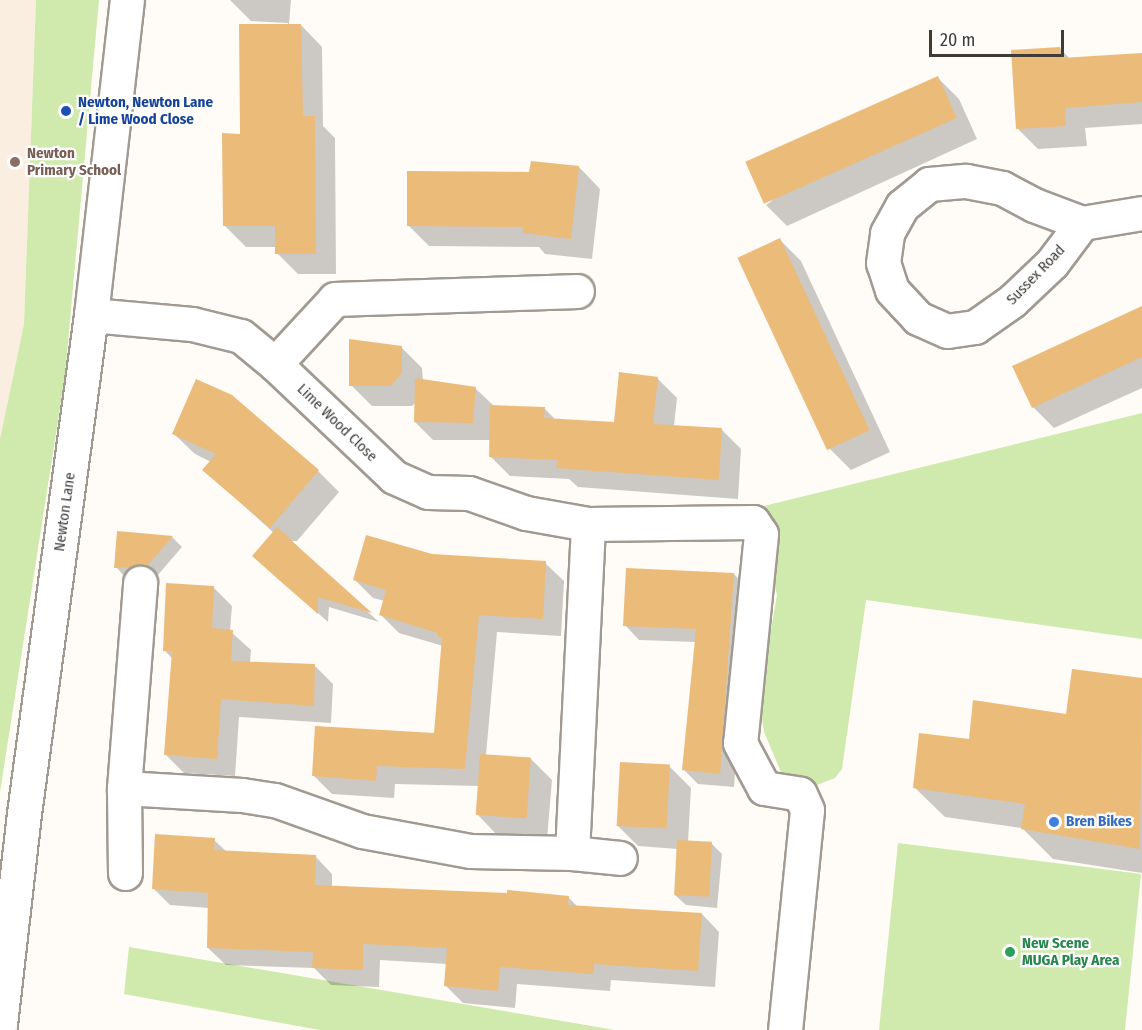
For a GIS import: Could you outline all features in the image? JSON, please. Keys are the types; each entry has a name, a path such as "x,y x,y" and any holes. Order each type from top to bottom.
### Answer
{"street":[{"name":"Newton Lane","path":"0,1024 23,821 92,315 127,0"},
{"name":"Sussex Road","path":"966,181 1002,188 1034,205 1082,223 1052,262 1012,301 975,327 947,331 918,318 892,290 883,263 887,233 897,215 903,206 929,184 966,181"},
{"path":"1082,223 1142,213"},
{"path":"275,364 335,299 578,291"},
{"name":"Lime Wood Close","path":"92,315 192,324 240,336 275,364 394,477 428,492 469,493 526,513 588,524 753,522 760,534 740,743 764,788 800,794 807,810 785,1030"},
{"path":"572,853 588,524"},
{"path":"125,873 124,788 140,583"},
{"path":"124,788 242,795 275,800 362,831 470,851 572,853 620,858"}],"shaded area":[{"name":"Newton Primary School","path":"0,0 36,0 24,324 0,439"}],"green space":[{"path":"36,0 99,0 65,376 0,792 0,439 24,324"},
{"path":"1142,413 1142,639 866,600 842,769 835,778 814,786 797,785 781,772 764,732 759,698 777,595 756,508"},
{"name":"New Scene MUGA Play Area","path":"898,843 1141,874 1125,1030 879,1030"},
{"path":"129,947 615,1030 320,1030 124,994"}],"building":[{"path":"239,24 301,24 303,116 315,116 316,254 275,254 275,226 223,226 222,133 240,134"},
{"path":"1060,47 1061,58 1142,53 1142,102 1065,108 1066,126 1016,129 1011,50"},
{"path":"938,76 957,118 764,204 745,162"},
{"path":"531,161 579,166 571,239 523,233 523,227 407,226 407,171 529,172"},
{"path":"780,238 870,430 827,450 737,258"},
{"path":"1142,306 1142,357 1032,408 1012,366"},
{"path":"349,339 402,346 402,373 391,386 349,386"},
{"path":"619,372 658,377 653,424 722,428 719,480 556,468 557,460 489,457 490,405 545,407 544,418 614,422"},
{"path":"415,378 476,387 473,423 414,422"},
{"path":"196,379 232,395 319,470 270,528 202,470 216,454 172,434"},
{"path":"277,527 372,613 318,597 318,614 252,556"},
{"path":"117,531 173,536 147,566 114,568"},
{"path":"366,535 432,554 546,561 543,619 479,615 465,769 377,766 376,781 312,776 315,726 434,733 442,637 438,637 438,633 379,615 386,590 353,580"},
{"path":"626,568 734,573 720,774 682,770 696,629 623,626"},
{"path":"166,583 214,586 212,628 233,630 231,661 315,664 314,706 221,699 217,759 164,755 172,651 163,651"},
{"path":"1072,669 1142,678 1140,849 1021,829 1025,804 913,788 919,733 969,739 973,700 1066,714"},
{"path":"480,754 531,758 527,818 476,815"},
{"path":"620,762 670,765 667,829 617,826"},
{"path":"155,834 215,838 214,850 316,855 315,885 507,893 507,890 569,896 568,905 702,913 698,971 594,964 593,974 500,967 498,991 444,986 447,948 363,944 363,970 312,968 313,952 207,948 208,893 152,889"},
{"path":"677,840 712,842 709,897 674,895"}],"place":[{"name":"Newton, Newton Lane / Lime Wood Close","path":"66,111"},
{"name":"Newton Primary School","path":"15,162"},
{"name":"Bren Bikes","path":"1054,822"},
{"name":"New Scene MUGA Play Area","path":"1010,952"}]}
